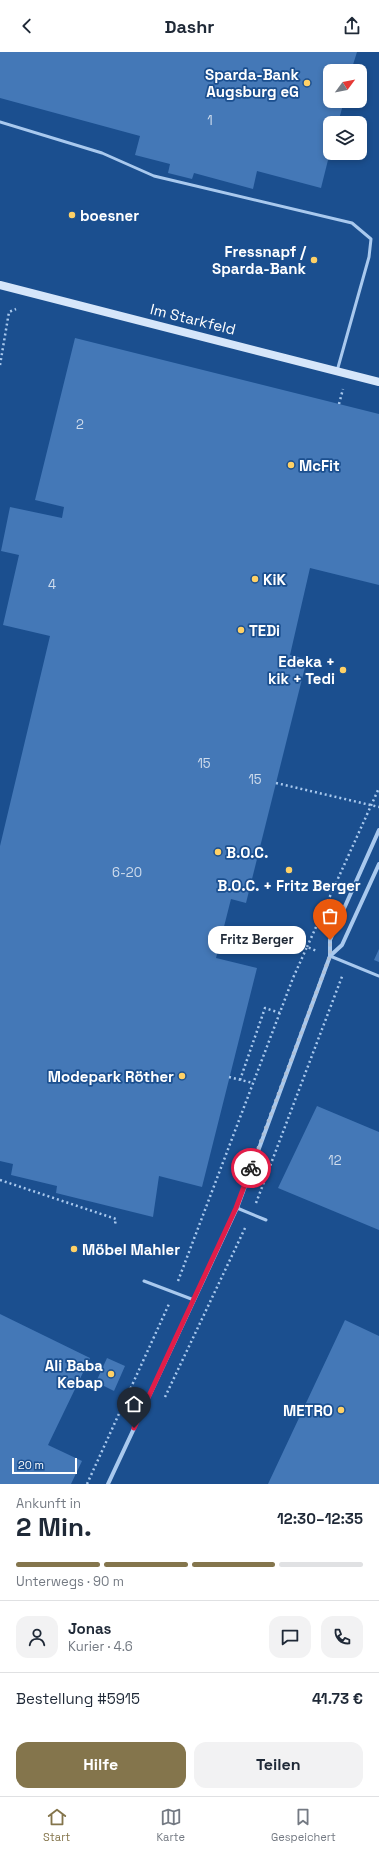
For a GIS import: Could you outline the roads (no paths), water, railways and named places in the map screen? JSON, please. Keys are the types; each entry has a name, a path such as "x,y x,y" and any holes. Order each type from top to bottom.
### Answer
{"main road":[{"name":"Im Starkfeld","path":"0,285 379,382"}],"street":[{"path":"108,1484 236,1208 330,956 330,940 379,830"},
{"path":"330,956 342,945 379,864"}],"lane":[{"path":"0,122 102,153 154,176 352,223 370,239 369,257 337,371"},
{"path":"330,956 379,976"},
{"path":"236,1208 266,1220"},
{"path":"144,1281 194,1300"}],"place":[{"name":"Sparda-Bank Augsburg eG","path":"307,83"},
{"name":"boesner","path":"72,215"},
{"name":"Fressnapf / Sparda-Bank","path":"314,260"},
{"name":"McFit","path":"291,465"},
{"name":"KiK","path":"255,579"},
{"name":"TEDi","path":"241,630"},
{"name":"Edeka + kik + Tedi","path":"343,670"},
{"name":"B.O.C.","path":"218,852"},
{"name":"B.O.C. + Fritz Berger","path":"289,870"},
{"name":"Fritz Berger","path":"330,940"},
{"name":"Modepark Röther","path":"182,1076"},
{"name":"Möbel Mahler","path":"74,1249"},
{"name":"Ali Baba Kebap","path":"111,1374"},
{"name":"METRO","path":"341,1410"}]}
